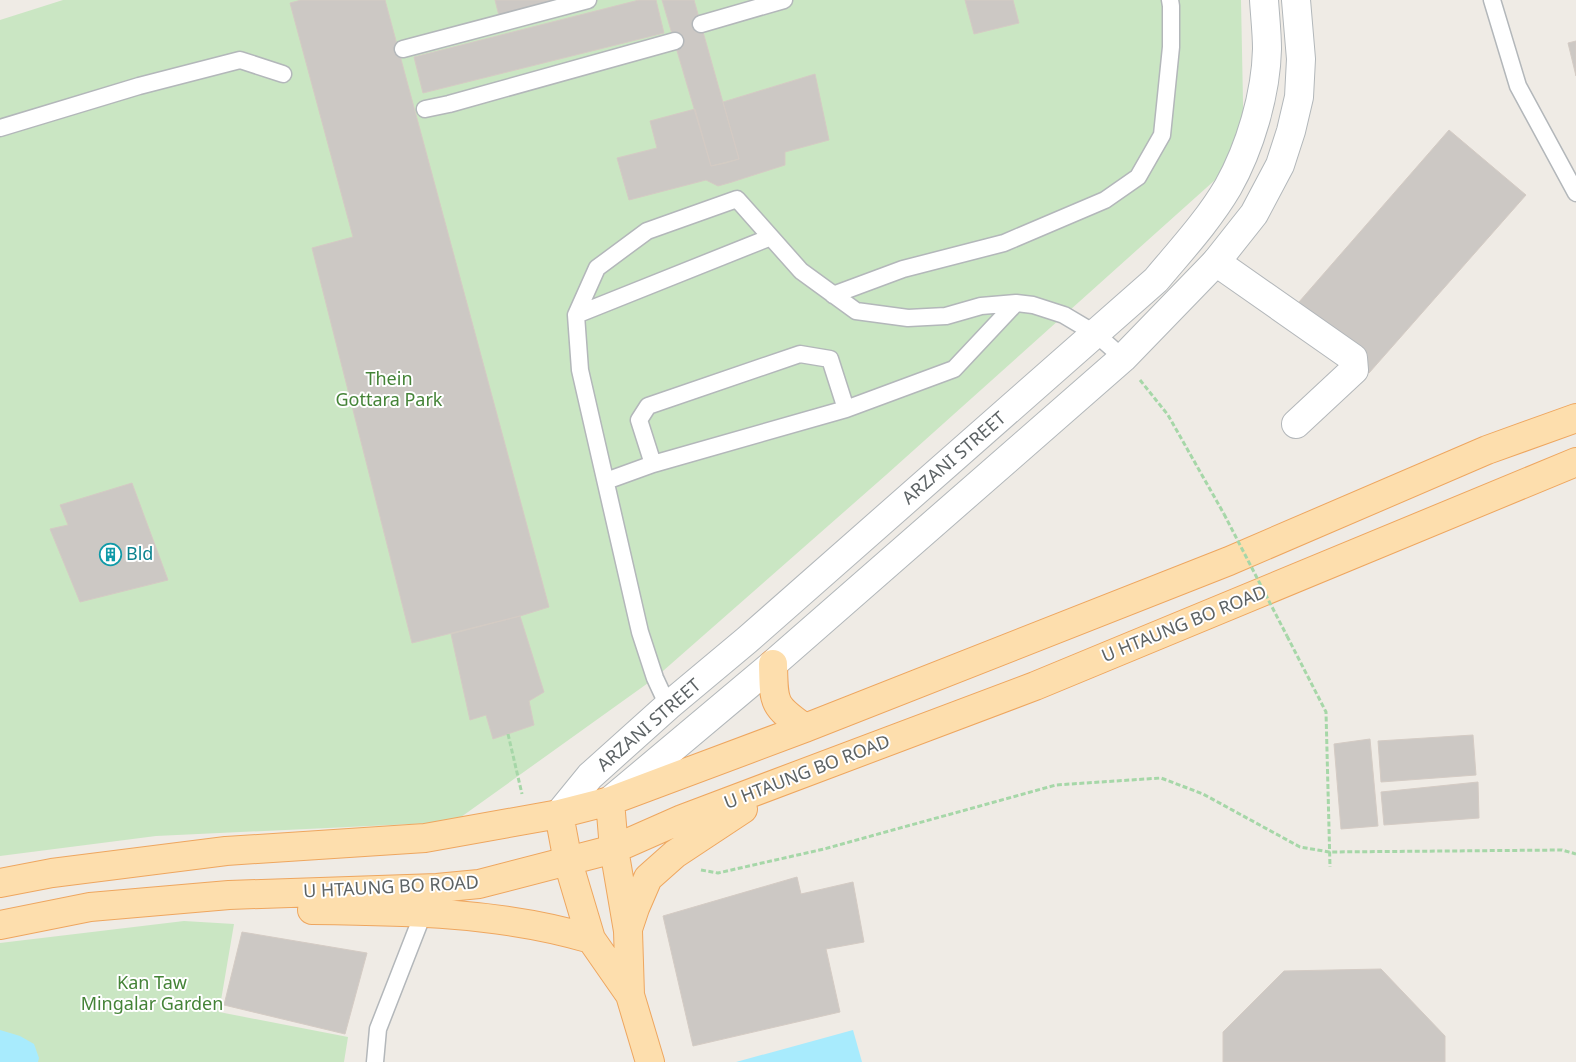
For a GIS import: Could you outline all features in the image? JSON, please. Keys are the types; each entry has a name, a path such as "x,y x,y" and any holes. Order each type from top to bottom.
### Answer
{"main road":[{"name":"ARZANI STREET","path":"559,814 590,776 668,706 754,634 1156,280 1206,220 1228,187 1246,149 1261,95 1267,49 1264,0"},
{"name":"ARZANI STREET","path":"610,801 773,664 1122,358 1216,262 1254,214 1280,165 1291,131 1299,96 1301,59 1296,0"},
{"path":"1216,262 1353,358 1354,370 1296,424"},
{"path":"0,883 52,873 226,851 425,838 559,814 610,801 805,728 1229,561 1487,450 1576,418"},
{"name":"U HTAUNG BO ROAD","path":"0,925 90,907 229,895 437,888 478,884 614,849 682,820 1035,686 1576,462"},
{"path":"773,664 774,695 778,705 786,715 805,728"},
{"path":"628,931 635,908 648,878 675,854 793,778"},
{"path":"610,801 614,849 628,931 630,995 650,1062"},
{"path":"559,814 568,862 591,939 630,995"},
{"path":"90,907 344,910 497,918 559,930 591,939"}],"lane":[{"path":"403,49 588,0"},
{"path":"701,24 784,0"},
{"path":"833,294 903,269 1004,243 1105,200 1138,178 1162,135 1171,47 1170,0"},
{"path":"1492,0 1518,86 1576,193"},
{"path":"425,109 675,41"},
{"path":"0,128 139,86 240,60 283,74"},
{"path":"668,706 655,678 640,632 580,370 576,315 598,268 647,230 737,199 800,271 856,310 908,318 946,316 981,306 1016,303 1033,305 1064,315 1096,334 1122,358"},
{"path":"576,315 771,237"},
{"path":"606,481 653,464 846,409 954,369 1016,303"},
{"path":"653,464 639,420 648,406 800,354 830,359 846,409"},
{"path":"375,1062 378,1029 422,914 437,888"}],"path":[{"path":"1122,358 1168,415 1224,514 1326,712 1330,867"},
{"path":"508,734 523,795"},
{"path":"675,854 698,870 718,873 824,849 1056,785 1161,778 1203,794 1300,847 1329,852 1562,850 1576,854"}],"green space":[{"name":"Thein Gottara Park","path":"63,0 1241,0 1244,154 886,475 655,678 454,822 156,836 0,856 0,20"},
{"name":"Kan Taw Mingalar Garden","path":"184,921 234,924 219,1012 348,1037 344,1062 0,1062 0,943"}],"water":[{"path":"0,1030 20,1036 34,1044 39,1058 38,1062 0,1062"},
{"path":"853,1030 862,1062 736,1062"}],"building":[{"path":"301,0 385,0 549,607 412,643 312,248 353,237 290,3"},
{"path":"495,0 556,0 499,16"},
{"path":"639,0 656,0 664,33 423,93 414,57"},
{"path":"662,0 694,0 739,159 711,166"},
{"path":"965,0 1013,0 1019,23 974,34"},
{"path":"1576,41 1576,76 1568,43"},
{"path":"815,74 829,140 785,152 785,165 732,182 718,186 706,180 629,200 617,158 657,148 650,121 695,109 711,166 726,163 739,159 723,102"},
{"path":"1449,130 1526,195 1369,373 1299,302"},
{"name":"Bld","path":"132,483 168,580 80,602 50,529 68,525 60,505"},
{"path":"520,616 544,692 529,701 534,725 493,739 486,715 470,720 451,634"},
{"path":"1473,735 1476,775 1381,782 1378,741"},
{"path":"1370,739 1378,826 1341,829 1334,744"},
{"path":"1478,782 1479,818 1384,825 1381,792"},
{"path":"797,877 801,894 853,882 864,942 826,949 840,1012 693,1046 663,916"},
{"path":"242,932 367,953 345,1034 224,1005"},
{"path":"1381,969 1445,1036 1445,1062 1223,1062 1223,1032 1284,971"}],"place":[{"name":"Bld","path":"110,554"}]}
